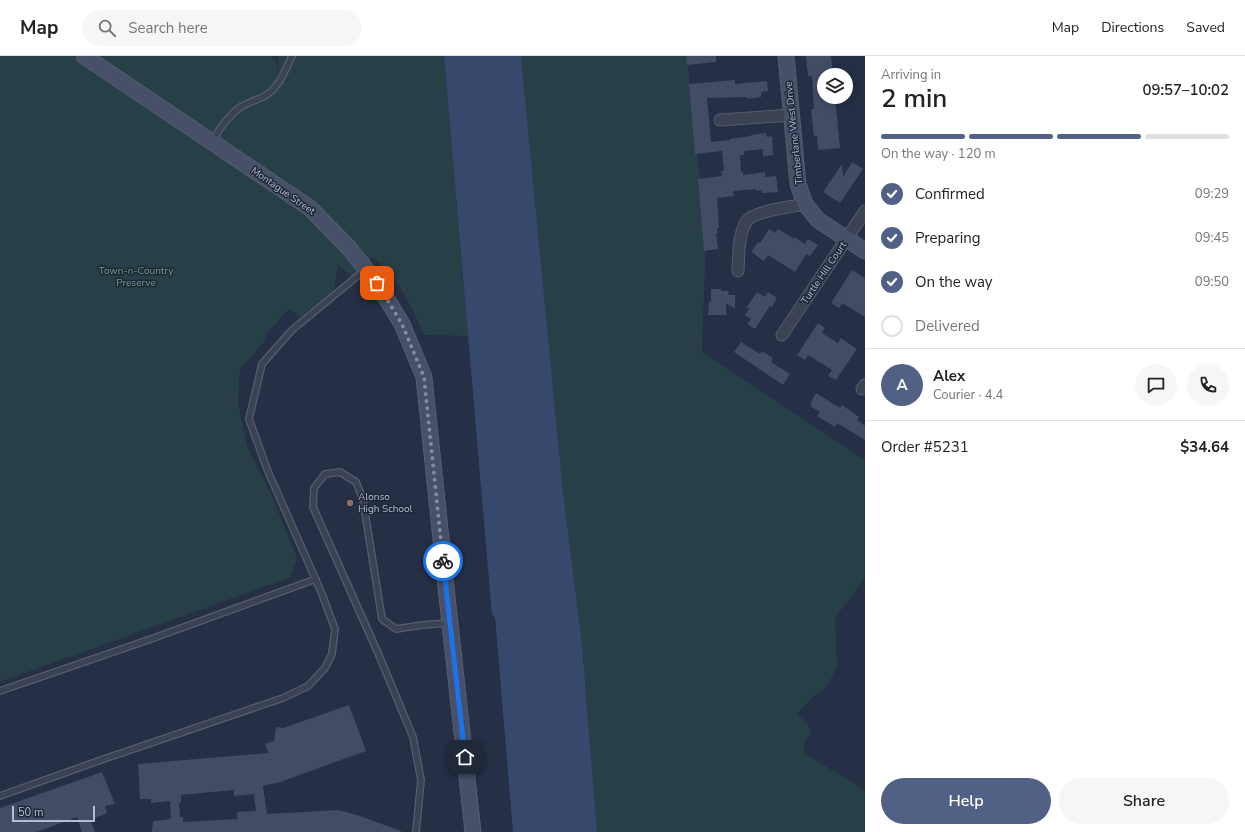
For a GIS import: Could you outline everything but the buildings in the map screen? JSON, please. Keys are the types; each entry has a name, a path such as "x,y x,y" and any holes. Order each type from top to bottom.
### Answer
{"street":[{"name":"Montague Street","path":"84,56 310,208 349,248 366,269 377,283 402,324 424,377 473,832"},
{"name":"Timberlane West Drive","path":"786,56 798,184 805,204 818,220 865,251"},
{"path":"720,120 792,114"},
{"path":"738,271 740,236 746,220 760,213 805,204"},
{"name":"Turtle Hill Court","path":"782,335 865,211"}],"lane":[{"path":"212,142 229,117 239,108 267,95 276,87 292,56"},
{"path":"0,796 283,698 308,686 325,668 332,654 335,629 316,579 267,469 249,419 262,364 292,330 366,269"},
{"path":"416,832 421,780 413,737 313,507 314,488 325,474 340,472 356,482 363,500 382,619 396,629 450,623"},
{"path":"0,691 151,639 316,579"}],"green space":[{"name":"Town-n-Country Preserve","path":"0,56 74,56 306,212 360,271 353,279 338,265 334,290 301,317 289,310 285,313 266,334 265,341 240,369 238,403 247,446 272,496 297,558 291,577 0,682"},
{"path":"94,56 271,56 275,59 279,76 278,56 444,56 468,336 424,335 407,299 395,280 373,256 368,262 353,244"},
{"path":"521,56 687,56 706,235 702,352 865,460 865,578 835,618 837,665 833,675 827,686 814,696 797,714 806,723 811,731 804,744 804,752 865,791 865,832 597,832 582,644 563,492"}],"water":[{"path":"444,56 521,56 563,492 582,644 597,832 513,832 495,617 492,615"}],"way so far":[{"path":"377,283 402,324 424,377 443,561"}],"place":[{"name":"Alonso High School","path":"350,503"}],"route":[{"path":"443,561 465,757"}]}
